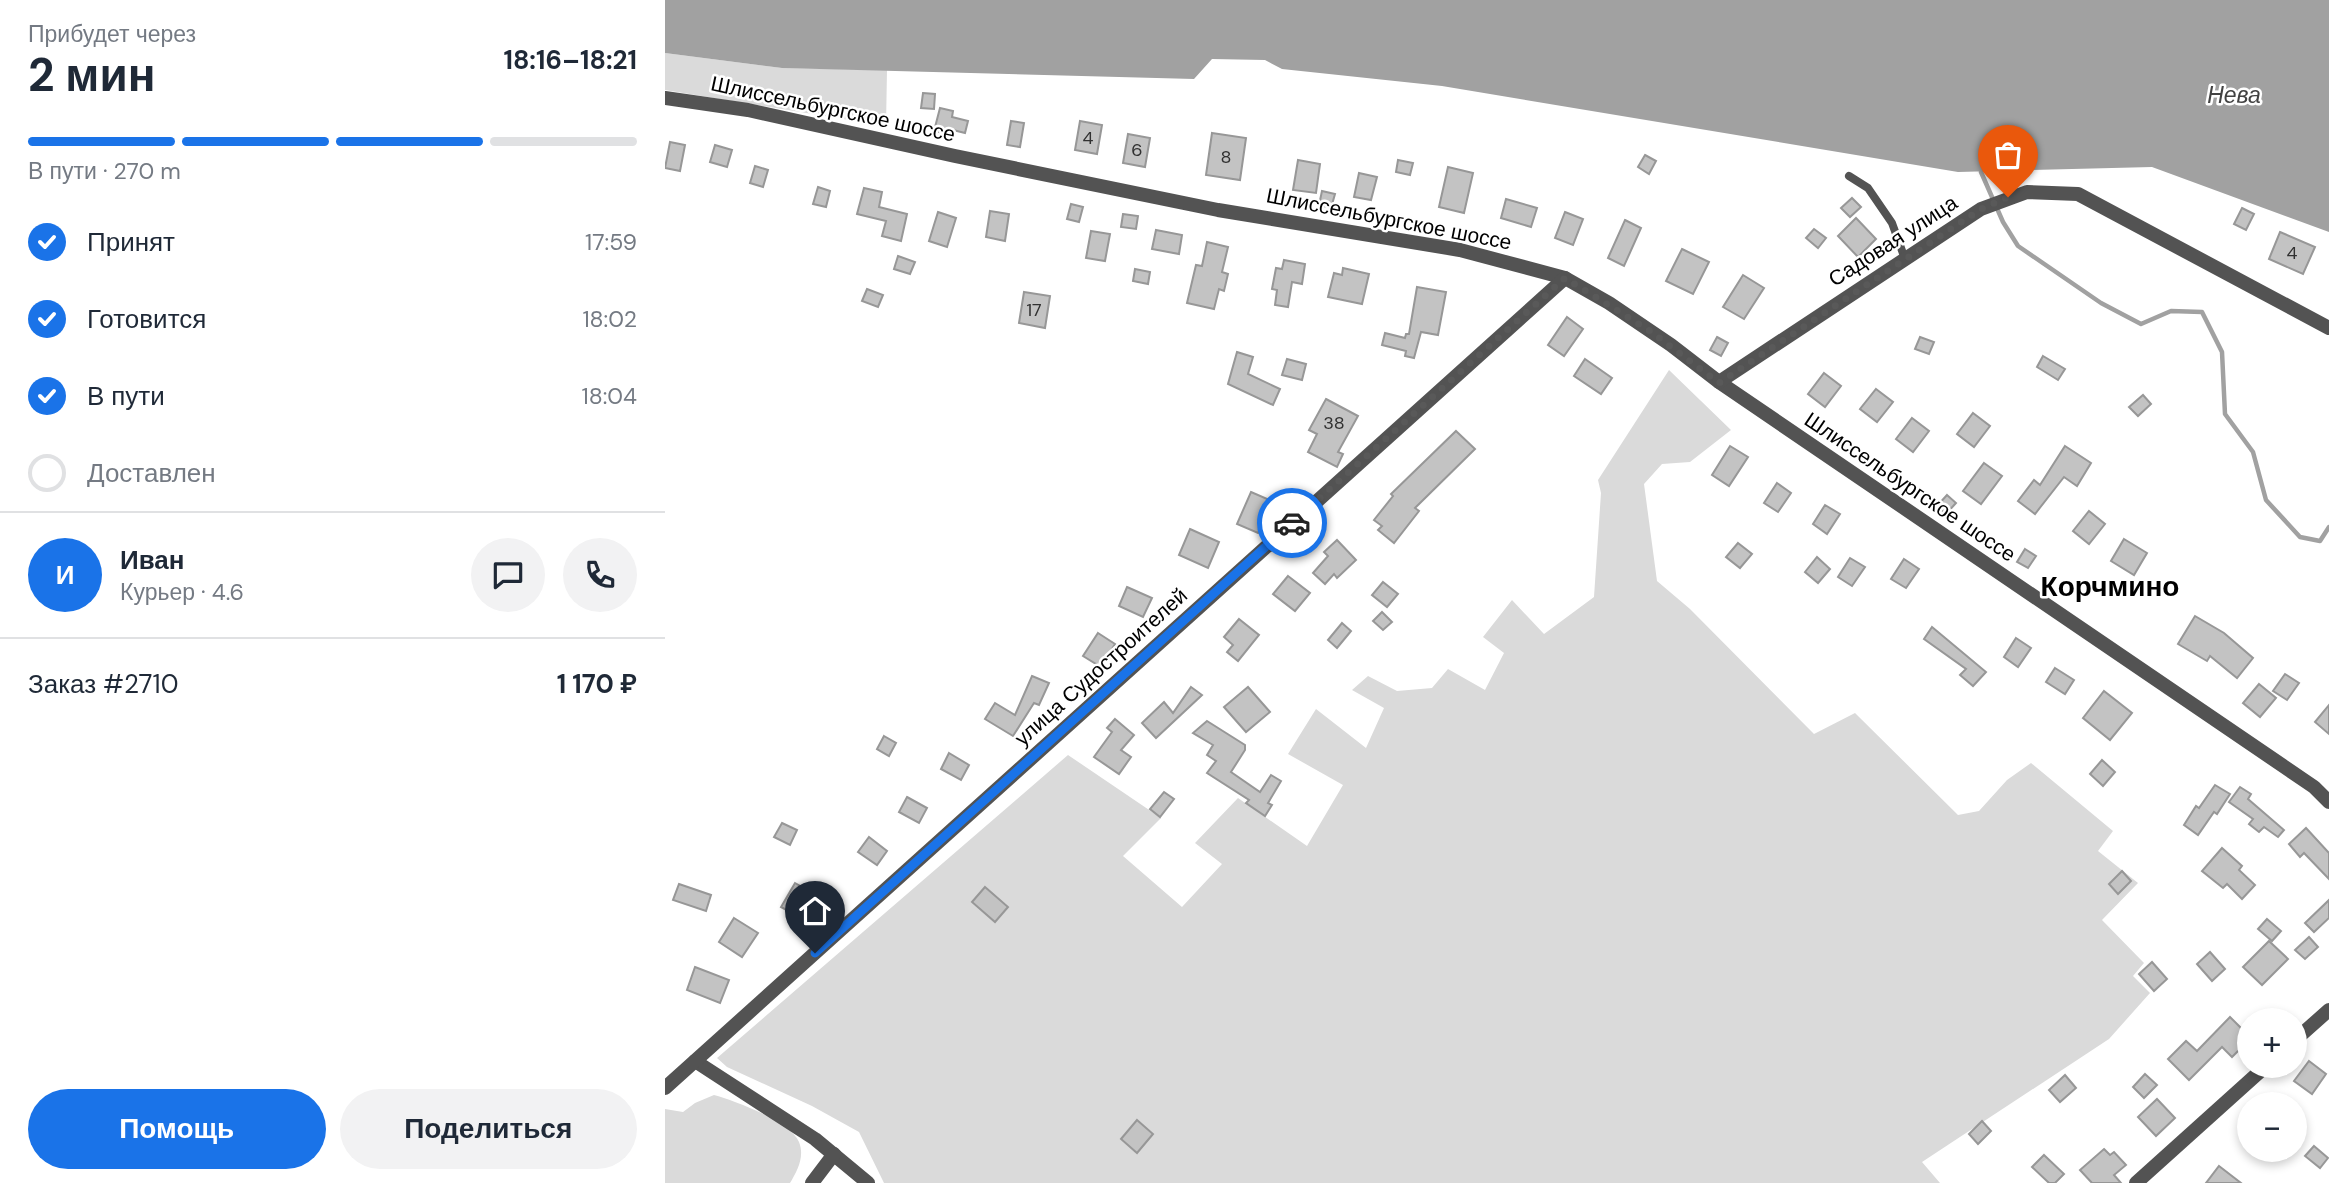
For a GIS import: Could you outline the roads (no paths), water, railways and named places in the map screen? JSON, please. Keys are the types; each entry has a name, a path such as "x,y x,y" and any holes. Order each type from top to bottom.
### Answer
{"street":[{"name":"Шлиссельбургское шоссе","path":"665,98 748,110 955,156 1218,209 1460,250 1565,278 1650,331 1719,383 2314,787 2329,802"},
{"name":"Садовая улица","path":"1719,383 1981,209 2027,192 2078,194 2329,328"},
{"name":"улица Судостроителей","path":"665,1087 1565,278"},
{"path":"2307,1029 2329,1010"},
{"path":"695,1061 815,1139 868,1183"},
{"path":"2136,1183 2253,1078"},
{"path":"812,1183 834,1154"}],"lane":[{"path":"1849,176 1868,188 1892,223 1905,259"}],"water":[{"name":"Нева","path":"665,0 2329,0 2329,232 2152,167 1958,172 1442,86 1282,69 1265,60 1212,59 1194,79 782,68 665,53"}],"waterway":[{"path":"1981,172 2003,222 2018,246 2101,303 2141,324 2171,311 2202,312 2222,352 2225,414 2253,452 2266,500 2300,537 2320,541 2329,527"}],"district":[{"name":"Корчмино","path":"2110,586"}]}
